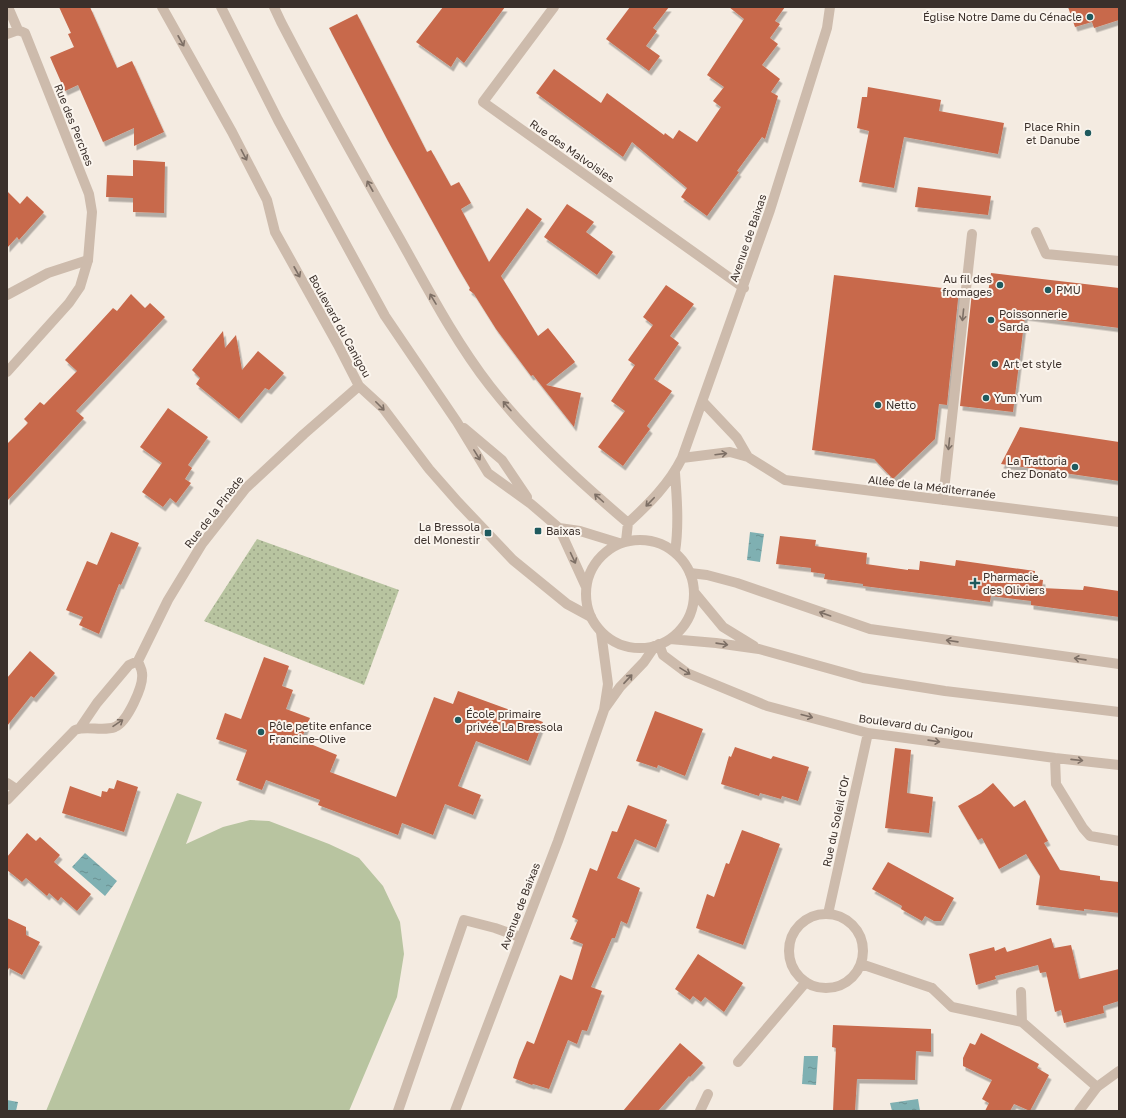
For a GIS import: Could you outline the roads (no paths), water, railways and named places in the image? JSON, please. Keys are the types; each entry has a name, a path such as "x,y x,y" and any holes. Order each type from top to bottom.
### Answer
{"street":[{"name":"Rue des Perches","path":"7,372 69,303 80,287 88,260 92,212 88,194 25,33 18,30 8,7"},
{"name":"Boulevard du Canigou","path":"162,7 232,132 264,193 275,232 359,386 383,408 429,469 513,560 567,604 591,617"},
{"path":"221,7 278,120 385,316 457,422 488,473 531,504 559,528 586,587"},
{"path":"274,7 284,29 340,132 433,299 472,362 491,387 531,433 597,497 628,524 623,542"},
{"name":"Rue des Malvoisies","path":"554,7 483,102 744,288"},
{"name":"Avenue de Baixas","path":"628,524 651,502 675,473 682,458 744,288 770,210 827,28 830,7"},
{"path":"7,34 18,30"},
{"path":"1036,232 1046,254 1119,261"},
{"path":"943,500 972,234"},
{"path":"7,295 48,273 88,260"},
{"name":"Rue de la Pinède","path":"7,800 16,789 75,730 80,728 97,704 129,665 138,661 168,600 202,544 246,488 304,434 359,386"},
{"name":"Allée de la Méditerranée","path":"702,402 737,438 748,457"},
{"path":"457,422 502,460 531,504"},
{"name":"Allée de la Méditerranée","path":"682,458 730,452 748,457 784,480 1119,522"},
{"name":"Avenue de Baixas","path":"675,473 678,512 675,552"},
{"path":"559,528 580,531 623,542"},
{"path":"643,539 660,543 675,552 684,562 693,583 694,592 692,610 683,627 670,639 657,645 641,648 626,646 613,641 601,632 591,617 586,602 586,587 590,573 597,561 607,550 623,542 643,539"},
{"path":"690,573 707,575 737,583 870,629 1119,664"},
{"path":"694,592 723,627 759,649"},
{"name":"Avenue de Baixas","path":"455,1111 520,937 558,841 604,710 608,684 601,632"},
{"path":"670,639 759,649 863,678 945,691 1119,712"},
{"name":"Boulevard du Canigou","path":"657,645 663,656 687,673 767,706 868,733 1054,758 1119,765"},
{"name":"Avenue de Baixas","path":"604,710 620,687 644,662 657,645"},
{"path":"80,728 98,729 116,727 126,718 140,690 142,673 138,661"},
{"name":"Rue du Soleil d'Or","path":"828,914 868,733"},
{"path":"1054,758 1056,784 1083,828 1090,836 1119,841"},
{"path":"7,783 16,789"},
{"path":"828,914 840,916 857,930 862,941 863,952 861,964 856,973 848,981 838,986 827,988 816,987 806,982 797,974 791,964 789,952 790,940 796,929 805,920 816,915 828,914"},
{"path":"398,1111 464,920 495,928 520,937"},
{"path":"861,964 932,988 952,1007 1022,1022 1097,1087"},
{"path":"738,1062 806,982"},
{"path":"1021,992 1022,1022"},
{"path":"1079,1111 1097,1087 1119,1071"},
{"path":"700,1111 708,1094"}],"water":[{"path":"750,532 764,534 760,562 747,560"},
{"path":"85,853 117,881 105,896 72,867"},
{"path":"804,1056 818,1056 816,1085 802,1084"},
{"path":"918,1099 920,1111 892,1111 890,1103"},
{"path":"7,1100 18,1102 16,1111 7,1111"}],"place":[{"name":"Église Notre Dame du Cénacle","path":"1090,17"},
{"name":"Place Rhin et Danube","path":"1088,133"},
{"name":"Au fil des fromages","path":"1000,285"},
{"name":"PMU","path":"1048,290"},
{"name":"Poissonnerie Sarda","path":"991,320"},
{"name":"Art et style","path":"995,364"},
{"name":"Yum Yum","path":"986,398"},
{"name":"Netto","path":"878,405"},
{"name":"La Trattoria chez Donato","path":"1075,467"},
{"name":"Baixas","path":"538,531"},
{"name":"La Bressola del Monestir","path":"488,533"},
{"name":"Pharmacie des Oliviers","path":"975,583"},
{"name":"École primaire privée La Bressola","path":"458,720"},
{"name":"Pôle petite enfance Francine-Olive","path":"261,732"}]}
